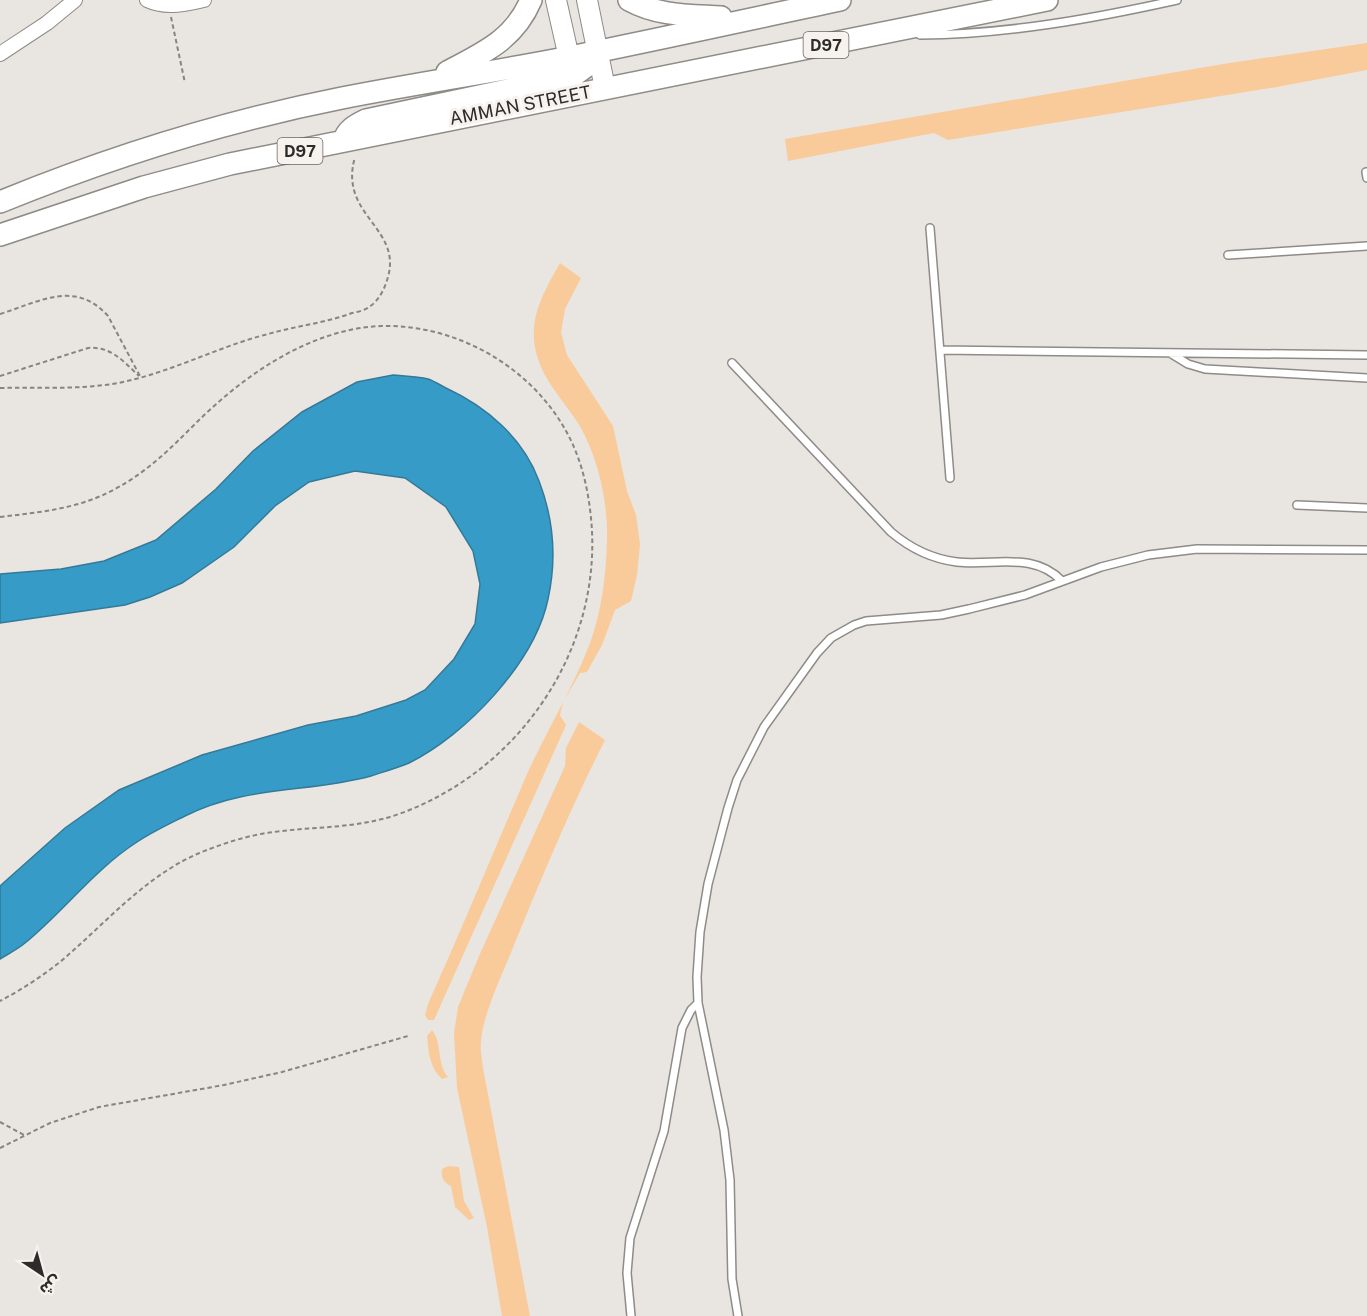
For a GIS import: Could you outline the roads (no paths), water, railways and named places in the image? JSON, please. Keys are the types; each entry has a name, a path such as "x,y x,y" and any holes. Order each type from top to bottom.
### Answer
{"main road":[{"path":"427,82 499,43 514,28 531,0"},
{"path":"556,0 582,82"},
{"path":"582,82 598,57 587,0"},
{"path":"629,0 666,14 749,19"},
{"name":"AMMAN STREET","path":"582,82 598,57 749,19 840,0"},
{"name":"AMMAN STREET","path":"0,235 144,187 219,167 350,149 582,82 882,34 1047,0"},
{"path":"598,57 780,25 793,20 813,6"},
{"name":"AMMAN STREET","path":"0,202 89,168 193,136 341,98 427,82 582,82"}],"street":[{"path":"0,54 47,23 75,0"},
{"path":"147,0 169,6 204,0"}],"lane":[{"path":"882,34 946,34 1020,29 1093,18 1177,0"},
{"path":"930,228 950,478"},
{"path":"1228,255 1367,246"},
{"path":"940,350 1367,355"},
{"path":"1168,352 1188,364 1205,369 1367,378"},
{"path":"732,363 899,539 931,556 957,562 1034,563 1050,569 1062,581"},
{"path":"1297,506 1367,508"},
{"path":"738,1316 732,1279 730,1180 724,1130 698,1003 698,966 703,910 728,808 750,753 764,726 824,645 842,630 866,621 920,617 969,609 1025,595 1123,561 1173,551 1367,549"},
{"path":"631,1316 627,1274 630,1238 664,1131 682,1028 691,1010 698,1003"}],"water":[{"path":"393,375 428,379 476,404 513,438 532,465 539,481 551,525 553,554 551,584 541,623 513,671 475,715 431,750 409,763 348,781 231,799 208,806 155,831 107,865 39,931 0,959 0,886 65,828 119,790 202,755 308,725 356,716 406,700 425,690 454,659 475,624 480,584 473,551 446,507 405,478 355,471 309,482 275,506 234,547 182,583 125,605 0,623 0,574 61,569 104,561 156,540 216,489 253,451 302,412 357,382"}]}
